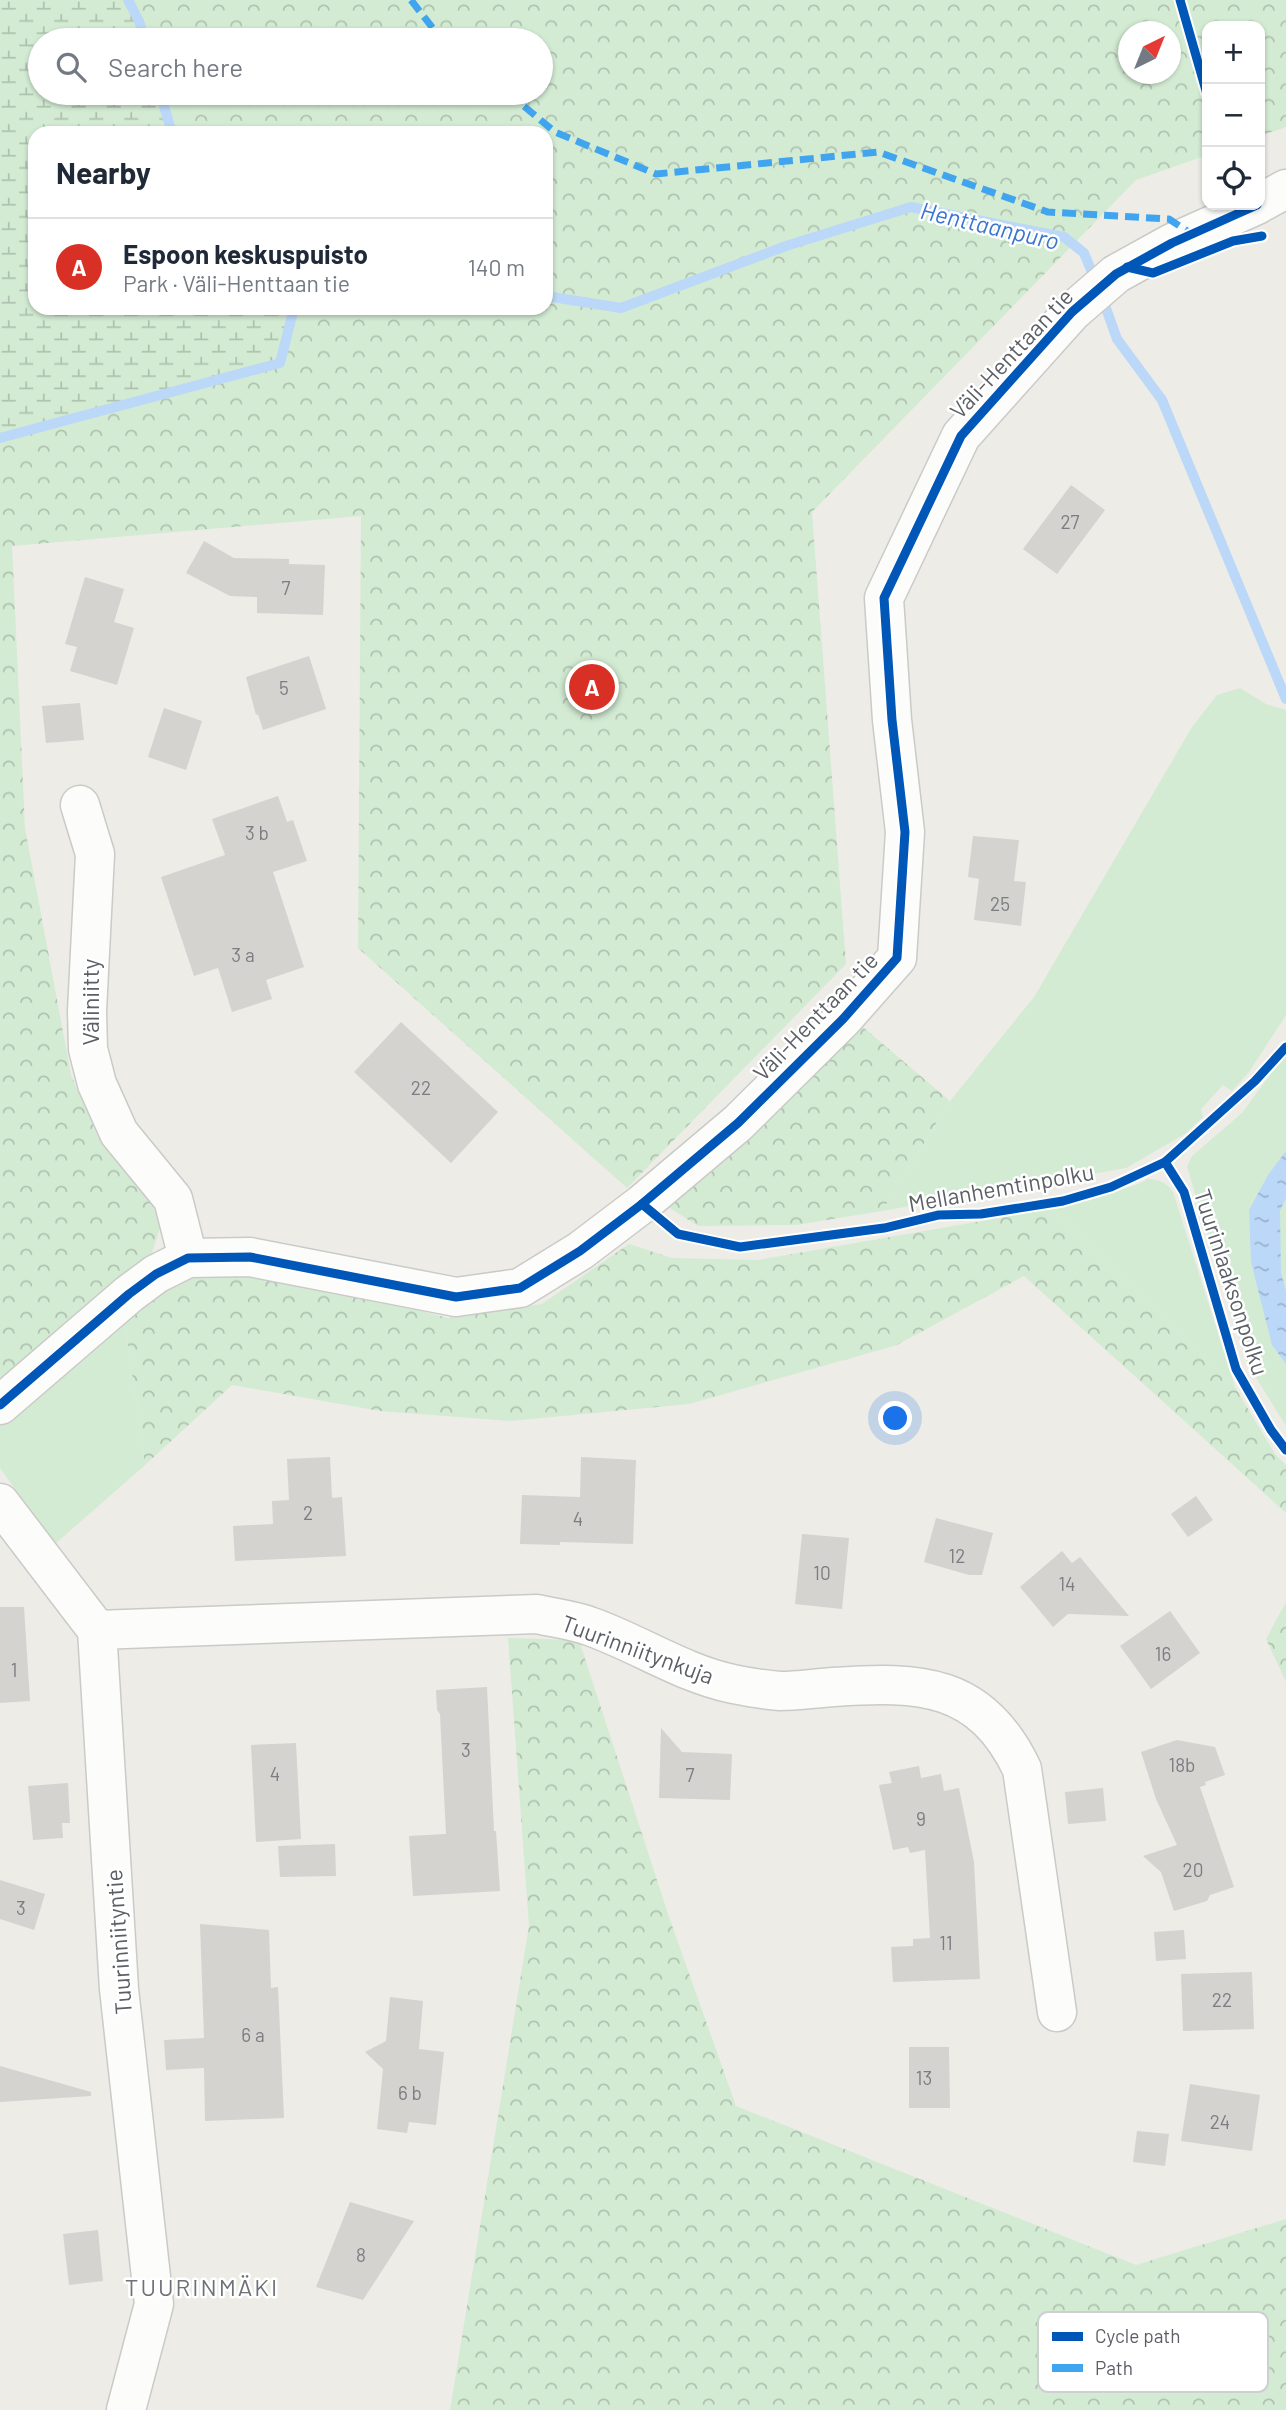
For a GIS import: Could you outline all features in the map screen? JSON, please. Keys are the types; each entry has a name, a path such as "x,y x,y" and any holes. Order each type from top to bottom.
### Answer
{"street":[{"name":"Väli-Henttaan tie","path":"1265,201 1286,189"},
{"name":"Väli-Henttaan tie","path":"0,1405 129,1294 156,1274 188,1258 250,1257 456,1297 520,1288 580,1251 653,1195 738,1123 843,1019 897,958 905,832 892,720 884,598 961,436 1072,312 1116,274 1172,243 1246,210"},
{"name":"Väliniitty","path":"80,805 95,854 87,1011 88,1049 97,1084 118,1133 173,1199 188,1258"},
{"path":"0,1503 97,1630"},
{"name":"Tuurinniitynkuja","path":"97,1630 537,1614 589,1626 678,1667 731,1684 780,1691 891,1685 923,1687 953,1696 974,1706 992,1723 1010,1745 1022,1769 1057,2012"},
{"name":"Tuurinniityntie","path":"97,1630 120,1989 154,2304 126,2410"}],"green space":[{"path":"0,0 1286,0 1286,127 1265,134 1265,21 1202,21 1202,157 1136,180 812,512 846,964 627,1188 358,948 361,516 12,546 25,828 71,1075 98,1137 145,1193 162,1222 151,1256 0,1378"},
{"path":"0,0 129,0 141,28 28,28 28,105 164,105 170,126 28,126 28,315 292,315 280,363 0,438"},
{"path":"1240,688 1266,704 1286,710 1286,1015 1249,1072 1232,1091 1223,1085 1201,1109 1203,1117 1185,1134 1126,1168 882,1211 950,1101 1034,997 1192,727 1217,695"},
{"path":"857,1022 950,1101 882,1211 796,1225 698,1226 665,1205"},
{"path":"1286,1053 1286,1426 1247,1363 1187,1167 1192,1156 1242,1113"},
{"path":"1148,1179 1162,1182 1173,1192 1235,1387 1051,1209 1136,1185"},
{"path":"1051,1209 1235,1387 1275,1454 1286,1465 1286,1513 1024,1276 897,1345 689,1404 510,1421 380,1411 232,1385 145,1465 124,1317 147,1298 203,1270 286,1276 448,1318 542,1304 629,1244 672,1258 757,1260"},
{"path":"124,1317 145,1465 55,1544 0,1468 0,1420"},
{"path":"1286,1602 1286,1682 1266,1639"},
{"path":"508,1638 579,1640 668,1914 736,2106 1136,2265 1286,2219 1286,2410 450,2410 529,1926"}],"water":[{"path":"1286,1151 1286,1198 1280,1211 1281,1272 1286,1292 1286,1364 1272,1345 1251,1262 1249,1210 1268,1175"}],"building":[{"path":"1071,485 1105,510 1057,574 1023,549"},
{"path":"204,541 234,558 289,559 289,564 325,565 323,615 257,613 257,597 230,596 186,573"},
{"path":"85,577 124,589 114,622 134,628 117,685 70,671 77,647 65,644"},
{"path":"309,656 326,709 263,730 246,677"},
{"path":"80,703 84,740 46,743 42,706"},
{"path":"164,708 202,721 186,770 148,757"},
{"path":"278,796 287,822 293,820 307,861 273,872 304,967 266,980 272,999 232,1012 218,968 194,976 161,877 225,855 212,819"},
{"path":"973,836 1019,840 1014,881 1026,882 1021,926 974,920 979,879 968,877"},
{"path":"401,1022 498,1112 451,1163 354,1072"},
{"path":"330,1457 332,1498 342,1497 346,1556 235,1561 233,1526 273,1524 272,1501 289,1500 287,1459"},
{"path":"581,1457 636,1460 633,1544 520,1544 522,1495 580,1497"},
{"path":"1196,1496 1213,1520 1188,1537 1171,1514"},
{"path":"936,1518 993,1533 982,1575 969,1575 924,1562"},
{"path":"802,1534 849,1538 842,1609 795,1604"},
{"path":"1062,1551 1072,1563 1080,1557 1129,1616 1068,1614 1053,1627 1020,1587"},
{"path":"0,1607 24,1607 30,1701 0,1703"},
{"path":"1170,1611 1200,1653 1151,1689 1120,1646"},
{"path":"487,1687 494,1831 500,1891 413,1896 409,1836 446,1834 440,1714 437,1710 436,1690"},
{"path":"661,1728 682,1752 732,1754 730,1800 659,1798"},
{"path":"1177,1740 1215,1747 1225,1775 1205,1782 1206,1785 1200,1787 1234,1887 1210,1895 1207,1901 1174,1911 1161,1872 1143,1856 1177,1845 1156,1799 1141,1752"},
{"path":"296,1743 301,1839 256,1842 251,1745"},
{"path":"919,1766 921,1778 941,1774 944,1791 959,1788 974,1862 980,1979 893,1982 891,1947 913,1946 913,1939 930,1938 925,1850 910,1853 908,1847 893,1850 879,1785 892,1783 889,1772"},
{"path":"68,1783 70,1823 62,1823 63,1838 33,1840 28,1786"},
{"path":"1103,1788 1106,1821 1068,1824 1065,1792"},
{"path":"335,1844 336,1876 280,1877 278,1846"},
{"path":"0,1880 45,1894 34,1930 0,1919"},
{"path":"200,1924 269,1930 271,1988 278,1987 284,2118 205,2121 204,2068 166,2070 164,2040 204,2038"},
{"path":"1184,1930 1186,1959 1156,1961 1154,1932"},
{"path":"1252,1972 1254,2029 1183,2031 1181,1974"},
{"path":"390,1997 423,2001 419,2049 444,2052 436,2125 409,2122 407,2133 377,2129 383,2069 365,2052 386,2041"},
{"path":"909,2047 949,2047 950,2108 909,2108"},
{"path":"0,2066 91,2092 91,2096 0,2102"},
{"path":"1190,2084 1260,2095 1252,2151 1181,2141"},
{"path":"1137,2131 1169,2134 1165,2166 1133,2162"},
{"path":"350,2202 414,2221 363,2300 316,2287"},
{"path":"98,2230 103,2281 69,2285 63,2234"}],"waterway":[{"name":"Henttaanpuro","path":"128,0 141,28"},
{"name":"Henttaanpuro","path":"164,105 170,126"},
{"name":"Henttaanpuro","path":"553,297 621,308 786,246 911,207 1064,237 1084,253 1096,282"},
{"name":"Henttaanpuro","path":"1102,297 1117,339 1162,400 1286,699"},
{"path":"0,438 280,363 292,315"}],"marked path":[{"path":"411,0 433,28"},
{"path":"522,105 548,126"},
{"path":"553,130 656,174 878,152 1048,212 1169,219 1193,235"}],"cycle path":[{"path":"1180,0 1204,84"},
{"path":"0,1405 129,1294 156,1274 188,1258 250,1257 456,1297 520,1288 580,1251 642,1204 738,1123 843,1019 897,958 905,832 892,720 884,598 961,436 1072,312 1116,274 1172,243 1246,210"},
{"path":"1127,267 1153,273 1233,241 1262,236"},
{"name":"Mellanhemtinpolku","path":"642,1204 678,1234 740,1247 884,1228 938,1215 981,1214 1063,1201 1111,1187 1165,1162 1255,1081 1286,1047"},
{"name":"Tuurinlaaksonpolku","path":"1165,1162 1184,1192 1236,1369 1271,1430 1286,1450"}],"place":[{"name":"Espoon keskuspuisto","path":"592,687"}],"district":[{"name":"TUURINMÄKI","path":"202,2286"}]}
